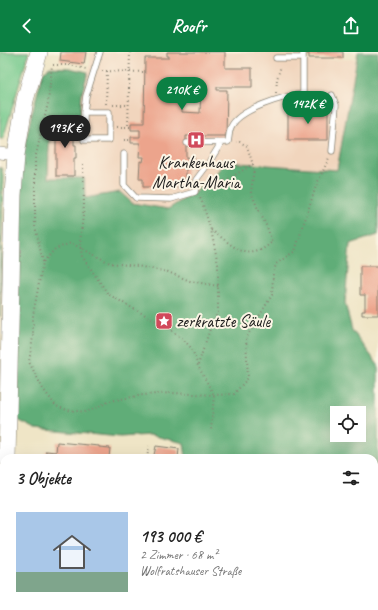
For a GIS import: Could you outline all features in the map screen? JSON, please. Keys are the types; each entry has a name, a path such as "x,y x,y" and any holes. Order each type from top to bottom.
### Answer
{"main road":[{"path":"7,454 13,195 8,154 25,100 42,60"}],"lane":[{"path":"84,112 109,112 109,140 84,140 84,112 86,96 100,52"},
{"path":"187,143 228,142 231,127 238,118 253,109 275,100 292,95 303,94 303,55 289,58 276,58"},
{"path":"332,95 336,105 332,151"},
{"path":"124,154 124,185 136,198 171,199 195,192 196,180 208,164 220,142"}],"path":[{"path":"109,127 130,127 130,52"},
{"path":"275,100 279,71 283,63 289,58"},
{"path":"145,72 94,71 42,60 48,103 35,159 35,226 43,262 33,315 33,337 29,362 43,389 56,406 67,410 87,412 110,401 144,395 172,393 214,395 234,394 248,378 246,338 272,295 273,275 276,264 295,251 316,186 332,151"},
{"path":"107,72 106,105 129,105"},
{"path":"124,140 131,140"},
{"path":"212,230 236,249 250,254 263,250 272,242 251,192 254,168 247,146 240,142 228,142"},
{"path":"83,164 84,206 80,242 82,256 108,294 134,310 164,325 183,339 192,349 198,366 214,395 211,431"},
{"path":"225,181 225,187 219,187 219,181 225,181 253,164"},
{"path":"195,192 202,202 212,230 218,264 218,312 210,329 198,366"},
{"path":"43,262 55,249 70,242 110,263 168,272 190,282 218,286"},
{"path":"147,454 149,446"}],"shaded area":[{"name":"Krankenhaus Martha-Maria","path":"91,52 303,52 304,61 356,59 337,170 225,162 213,177 195,192 168,209 132,203 120,192 85,198 48,178 50,117 80,117 82,93 90,65"}],"green space":[{"path":"0,52 29,52 3,139 0,139"},
{"path":"358,52 378,52 378,235 350,244 345,303 352,330 378,365 378,454 185,454 184,443 150,435 120,437 36,429 16,419 18,368 17,279 21,161 43,72 50,67 69,68 88,72 82,93 80,117 50,117 48,178 84,178 85,198 120,192 132,203 168,209 195,192 213,177 225,162 337,170"},
{"path":"0,167 2,169 3,176 0,317"}],"building":[{"path":"61,52 86,52 84,64 60,61"},
{"path":"167,52 225,52 225,68 252,68 252,87 217,87 217,90 227,90 226,136 186,136 186,158 194,156 197,167 191,169 189,163 186,162 186,179 181,179 181,187 143,187 143,179 139,179 140,161 143,162 144,157 139,157 140,143 131,143 131,137 140,137 140,130 131,130 131,123 144,123 145,58 169,58 169,56 167,56","holes":["182,86 201,86 200,113 182,112"]},
{"path":"307,52 343,52 343,58 309,58 309,54 307,54"},
{"path":"315,107 315,111 328,111 328,140 288,140 288,111 301,111 301,108"},
{"path":"56,122 74,122 74,145 76,145 76,158 74,158 74,176 56,176"},
{"path":"360,266 378,266 378,315 362,315 362,311 365,311 365,295 360,295"},
{"path":"57,442 110,448 109,454 46,454 46,451 56,452"},
{"path":"156,446 179,449 178,454 154,454"}],"place":[{"name":"Krankenhaus Martha-Maria","path":"196,140"},
{"name":"zerkratzte Säule","path":"164,321"}]}
